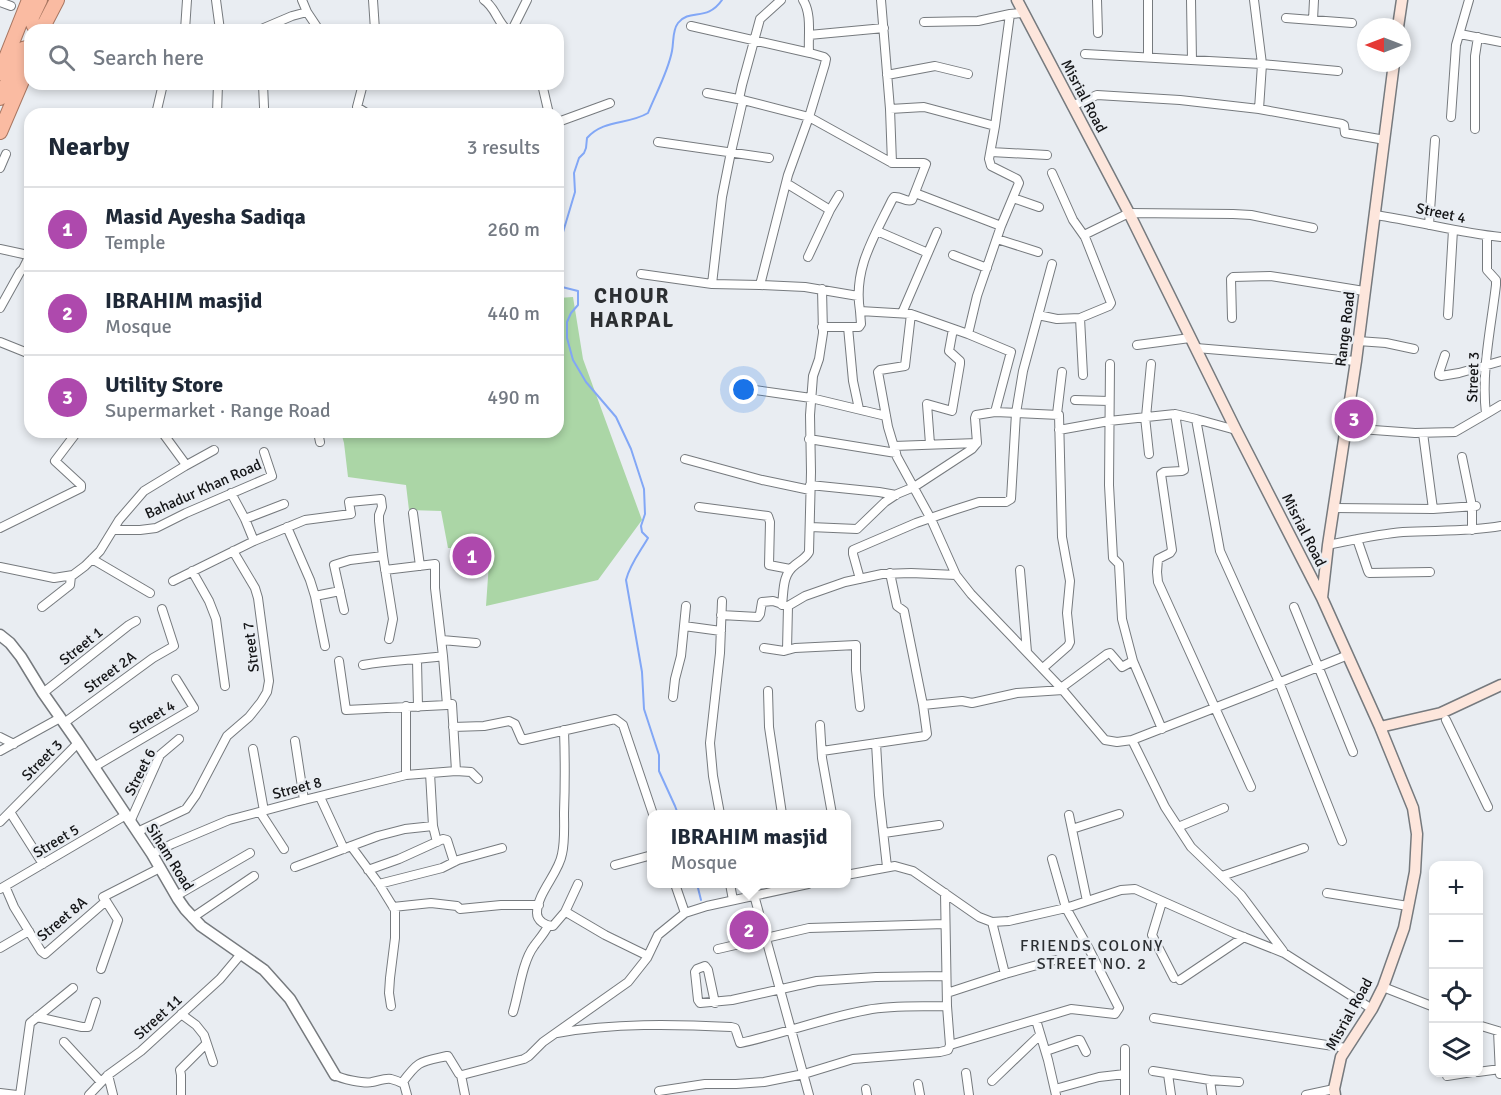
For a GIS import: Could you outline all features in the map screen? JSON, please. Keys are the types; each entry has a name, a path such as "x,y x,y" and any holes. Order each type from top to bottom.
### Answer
{"highway":[{"path":"0,74 29,0"},
{"path":"33,24 31,19 40,0"},
{"path":"45,24 57,0"},
{"path":"55,24 65,0"},
{"path":"0,98 24,49"},
{"path":"0,132 24,76"},
{"path":"0,132 25,90"}],"main road":[{"name":"Misrial Road","path":"1017,0 1129,213 1322,598 1380,727 1413,808 1417,834 1415,873 1404,928 1383,987 1372,1009 1341,1057 1335,1092"},
{"path":"1399,18 1402,0"},
{"name":"Range Road","path":"1322,598 1356,361 1393,72"},
{"path":"1380,727 1441,713 1501,685"}],"street":[{"path":"185,24 187,0"},
{"path":"216,0 219,24"},
{"path":"302,0 315,24"},
{"path":"373,0 375,24"},
{"path":"484,0 490,4 501,24"},
{"path":"515,24 527,0"},
{"path":"712,284 722,197 754,40 760,19 781,0"},
{"path":"803,0 807,11 810,53"},
{"path":"881,0 892,163"},
{"path":"1097,0 1098,33"},
{"path":"1148,0 1148,57"},
{"path":"1191,0 1192,60"},
{"path":"1254,0 1262,64 1259,109"},
{"path":"1313,20 1314,0"},
{"path":"1451,117 1456,45 1469,0"},
{"path":"0,2 11,6"},
{"path":"273,24 307,12"},
{"path":"924,22 978,21 1023,13"},
{"path":"968,334 976,296 1019,183 1017,178 991,166 989,162 1010,14"},
{"path":"1286,18 1352,22"},
{"path":"691,26 822,55 826,59 786,183 760,285"},
{"path":"809,36 884,28"},
{"path":"1460,34 1501,42"},
{"path":"1474,129 1475,56 1478,37"},
{"path":"1085,54 1262,64 1338,71"},
{"path":"887,75 934,66 968,74"},
{"path":"157,108 162,90"},
{"path":"218,90 218,108"},
{"path":"263,90 264,108"},
{"path":"359,108 361,90"},
{"path":"543,90 548,108"},
{"path":"707,93 809,117 892,163 926,164 911,201 894,197 865,257 859,277 858,296 861,324 859,327 822,327"},
{"path":"1072,106 1097,96 1180,100 1259,109 1342,124 1345,133 1385,140"},
{"path":"564,120 610,103"},
{"path":"890,110 924,107 995,126"},
{"path":"1429,225 1435,140"},
{"path":"658,142 769,158"},
{"path":"991,152 1047,155"},
{"path":"0,168 6,154"},
{"path":"1038,315 1057,319 1080,318 1109,306 1111,303 1084,237 1073,220 1052,173"},
{"path":"786,183 830,210"},
{"path":"915,193 1001,226"},
{"path":"808,257 839,195"},
{"path":"1013,198 1039,207"},
{"path":"1084,237 1129,213 1251,215 1313,228"},
{"name":"Street 4","path":"1375,215 1501,237"},
{"path":"1448,315 1453,230"},
{"path":"877,231 928,254"},
{"path":"902,313 937,232"},
{"name":"Street 3","path":"1346,428 1423,433 1455,432 1486,414 1486,366 1496,285 1496,280 1487,270 1487,236"},
{"path":"997,240 1038,252"},
{"path":"0,249 24,254"},
{"path":"953,255 987,268"},
{"path":"860,579 853,550 916,523 979,502 1011,500 1016,412 1023,371 1052,264"},
{"path":"0,308 20,272 24,270"},
{"path":"641,274 712,284 805,287 858,296"},
{"path":"1232,318 1231,279 1233,277 1270,276 1364,291"},
{"path":"787,650 784,579 786,573 808,556 809,552 811,398 813,376 819,359 822,289"},
{"path":"860,311 911,314 1011,352 995,412"},
{"path":"911,314 905,366 878,372 895,449 957,575 971,594 1062,689 1105,740 1117,742 1132,740 1348,655"},
{"path":"1080,318 1083,375"},
{"path":"848,327 853,381 859,409"},
{"path":"930,444 927,405 952,411 960,364 960,361 949,351 953,329"},
{"path":"1358,341 1386,343 1414,349"},
{"path":"0,342 24,352"},
{"path":"1137,345 1193,343 1356,361"},
{"path":"1445,355 1439,373 1441,376 1501,361"},
{"path":"1110,364 1109,485 1113,558 1119,564 1122,619 1133,661 1162,729"},
{"path":"1149,454 1145,417 1151,364"},
{"path":"1043,669 1070,642 1067,613 1070,581 1062,537 1060,417 1057,414 1062,372"},
{"path":"748,389 811,398 886,416"},
{"path":"1075,400 1109,401"},
{"path":"1486,414 1501,405"},
{"path":"810,527 857,529 885,502 914,487 972,449 977,443 976,415 995,412 1057,414"},
{"path":"1059,430 1109,421 1175,414 1236,430"},
{"path":"1175,414 1184,470 1161,474 1172,550 1158,559 1156,572 1158,582 1251,787"},
{"path":"1196,419 1220,550 1279,682 1342,841"},
{"path":"1423,433 1433,509"},
{"path":"0,528 81,488 55,461 72,438"},
{"path":"166,438 185,466"},
{"path":"319,438 320,442"},
{"path":"810,439 895,449 930,444 977,443"},
{"path":"0,567 54,578 71,576 100,551 119,520 144,491 214,450"},
{"name":"Bahadur Khan Road","path":"114,530 156,528 272,476 264,452"},
{"path":"1462,457 1474,506 1472,530"},
{"path":"685,459 762,480 896,495"},
{"path":"231,493 254,541"},
{"path":"173,581 254,541 305,520 351,514 350,502 381,499 379,521 393,619 389,639"},
{"path":"245,519 284,504"},
{"path":"1334,508 1433,509 1474,506"},
{"path":"699,507 768,516 770,522 769,565 790,569"},
{"path":"414,513 420,566"},
{"path":"1329,545 1400,532 1472,530 1501,526"},
{"path":"287,527 310,580 325,646"},
{"path":"1357,539 1369,573 1430,572"},
{"name":"Street 7","path":"137,832 186,809 196,795 227,736 249,717 267,692 269,681 258,598 255,588 233,551"},
{"path":"344,610 334,565 350,560 383,556"},
{"path":"92,560 150,593"},
{"path":"385,570 435,564 435,588 447,705"},
{"path":"1020,570 1027,652"},
{"path":"192,571 216,619 225,686"},
{"path":"722,615 758,617 762,602 773,601 785,605 845,582 890,573 957,575"},
{"path":"822,751 926,736 923,705 904,610 897,606 890,573"},
{"path":"42,607 70,585 71,576"},
{"path":"315,596 340,591"},
{"path":"719,810 710,743 722,601"},
{"path":"673,697 681,656 686,606"},
{"path":"1293,607 1353,752"},
{"name":"Street 2A","path":"0,751 62,720 174,646 162,609"},
{"name":"Street 1","path":"43,693 136,621"},
{"path":"684,627 721,631"},
{"name":"Siham Road","path":"0,635 21,657 192,918 264,970 290,999 335,1075"},
{"path":"442,640 476,643"},
{"path":"764,648 782,651 795,648 856,645 860,707"},
{"path":"923,705 962,701 972,704 1017,693 1062,689 1107,654 1110,653 1122,667 1133,661"},
{"path":"363,665 443,656"},
{"path":"417,660 418,707"},
{"path":"339,662 346,710 452,704 456,771 471,772 478,779"},
{"name":"Street 4","path":"94,767 194,708 176,679"},
{"path":"768,691 769,727 781,810"},
{"path":"406,706 406,775"},
{"path":"453,727 484,726 508,722 515,724 522,740 615,719 623,725 652,810"},
{"path":"1446,720 1488,807"},
{"path":"820,725 831,810"},
{"path":"564,730 565,780 562,853 539,905 538,918 548,926 553,926 565,912 578,884"},
{"path":"0,737 14,744"},
{"name":"Street 6","path":"128,818 160,755 179,739"},
{"path":"1132,740 1166,807 1191,847 1241,895 1284,952"},
{"path":"295,741 304,800"},
{"name":"Street 3","path":"0,822 78,743"},
{"path":"876,743 887,867"},
{"path":"253,750 262,812 284,849"},
{"name":"Street 8","path":"152,854 229,820 406,775 456,771"},
{"path":"430,773 436,842"},
{"path":"320,797 348,848 379,884 395,910 396,924 389,993 391,1006"},
{"path":"1178,827 1224,808"},
{"path":"10,812 43,864"},
{"path":"1072,829 1119,814"},
{"path":"1069,815 1087,901"},
{"name":"Street 5","path":"3,888 128,818"},
{"path":"884,833 939,825"},
{"path":"296,867 389,833 433,826"},
{"path":"368,870 443,839 447,840 454,862"},
{"path":"379,884 442,868 458,860 502,848"},
{"path":"1222,876 1304,848"},
{"path":"176,896 250,853"},
{"path":"615,865 647,856"},
{"path":"950,1045 1071,1009 1115,1014 1118,1012 1119,1008 1094,958 1066,908 1052,859"},
{"path":"851,874 895,866 913,871 979,916 992,922 1009,921 1066,908 1121,890 1135,890 1284,952 1372,1009"},
{"name":"Street 8A","path":"3,888 45,954 106,901 103,897 160,868"},
{"path":"192,918 254,876"},
{"path":"676,888 685,913"},
{"path":"731,888 733,900"},
{"path":"461,1075 524,1059 573,1019 628,982 648,956 658,935 685,913 780,888"},
{"path":"658,1091 705,1084 764,1082 804,1074 853,1059 948,1050 950,1045 945,893"},
{"path":"1327,894 1408,906"},
{"path":"754,895 809,1095"},
{"path":"101,969 118,920 106,901"},
{"path":"1162,902 1152,934 1177,979 1244,937"},
{"path":"393,907 431,903 457,906 460,909 501,905 539,905"},
{"path":"565,912 648,956"},
{"path":"992,922 1005,974"},
{"path":"718,949 820,927 945,924"},
{"path":"513,1012 525,966 534,946 539,942 548,926"},
{"path":"0,948 29,931"},
{"name":"Street 11","path":"89,1095 108,1075 141,1051 220,979 241,954"},
{"path":"947,993 1056,960"},
{"path":"716,1003 708,970 705,966 696,969 698,1002 716,1003 817,981 946,976"},
{"path":"1383,987 1429,1005"},
{"path":"0,1093 19,1095 30,1023 74,988"},
{"path":"37,1017 82,1028 88,1027 96,1002"},
{"path":"557,1033 609,1026 731,1027 735,1028 740,1043 870,1009 947,1006"},
{"path":"181,1014 201,1030 213,1062"},
{"path":"1154,1018 1346,1048"},
{"path":"1036,1020 1056,1092 1099,1077 1125,1074"},
{"path":"1483,1026 1500,1032 1500,1072 1483,1072"},
{"path":"992,1081 1040,1035"},
{"path":"1046,1051 1080,1040 1086,1052"},
{"path":"64,1042 101,1082"},
{"path":"181,1095 180,1070 206,1044"},
{"path":"1125,1049 1125,1095"},
{"path":"402,1083 417,1064 448,1056 461,1075 465,1095"},
{"path":"1153,1071 1239,1082"},
{"path":"966,1073 969,1095"},
{"path":"1168,1074 1172,1095"},
{"path":"108,1075 113,1095"},
{"path":"335,1075 348,1080 369,1083 389,1078 404,1084 407,1095"},
{"path":"1210,1080 1212,1095"},
{"path":"918,1084 920,1095"},
{"path":"1306,1095 1335,1092"}],"green space":[{"path":"573,297 583,359 642,520 598,580 486,606 490,548 448,548 441,511 409,510 406,485 348,477 343,438 564,438 564,298"}],"waterway":[{"path":"564,229 575,192 574,173 579,158 586,148 587,138 608,125 648,113 668,67 676,26 688,16 710,11 722,0"},
{"path":"564,288 578,291 578,305 567,322 567,338 573,360 586,382 616,417 631,449 644,489 645,514 641,526 642,532 648,538 626,580 642,672 644,709 659,755 659,771 676,810"},
{"path":"698,888 701,900"}],"place":[{"name":"Utility Store","path":"1354,419"},
{"name":"Masid Ayesha Sadiqa","path":"472,556"},
{"name":"IBRAHIM masjid","path":"749,930"}],"district":[{"name":"CHOUR HARPAL","path":"632,308"},
{"name":"FRIENDS COLONY STREET NO. 2","path":"1092,954"}]}
